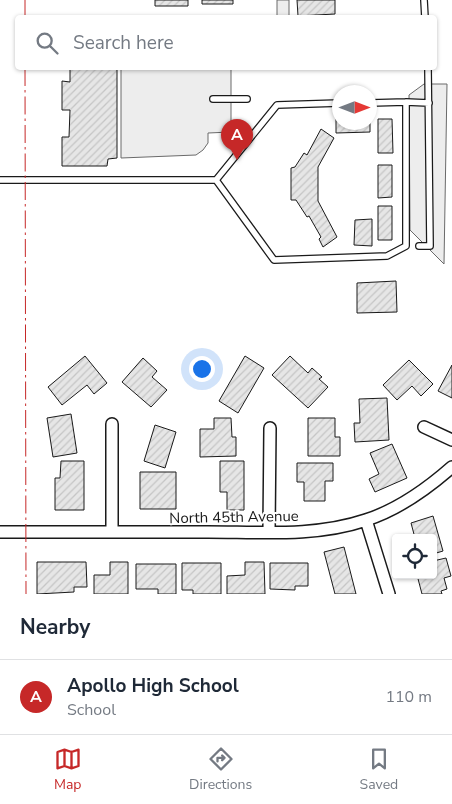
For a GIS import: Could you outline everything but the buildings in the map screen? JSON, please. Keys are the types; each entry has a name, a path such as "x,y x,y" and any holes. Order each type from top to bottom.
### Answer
{"street":[{"path":"112,424 112,532"},
{"path":"424,427 452,440"},
{"path":"270,428 270,532"},
{"name":"North 45th Avenue","path":"0,532 270,532 320,530 366,520 398,506 432,485 452,467"},
{"path":"366,520 389,594"}],"lane":[{"path":"424,0 425,15"},
{"path":"419,246 430,246 428,70"},
{"path":"213,99 247,99"},
{"path":"216,180 274,260 388,256 406,246 406,102"},
{"path":"216,180 277,105 332,103"},
{"path":"377,103 429,103"},
{"path":"0,180 216,180"}],"shaded area":[{"path":"277,0 289,0 289,15 277,15"},
{"path":"121,70 231,70 231,132 208,133 208,143 196,155 121,158"},
{"path":"424,84 447,84 444,264 410,230 409,95"}],"power":[{"path":"25,0 25,15"},
{"path":"25,70 26,594"}],"place":[{"name":"Apollo High School","path":"237,160"}]}
